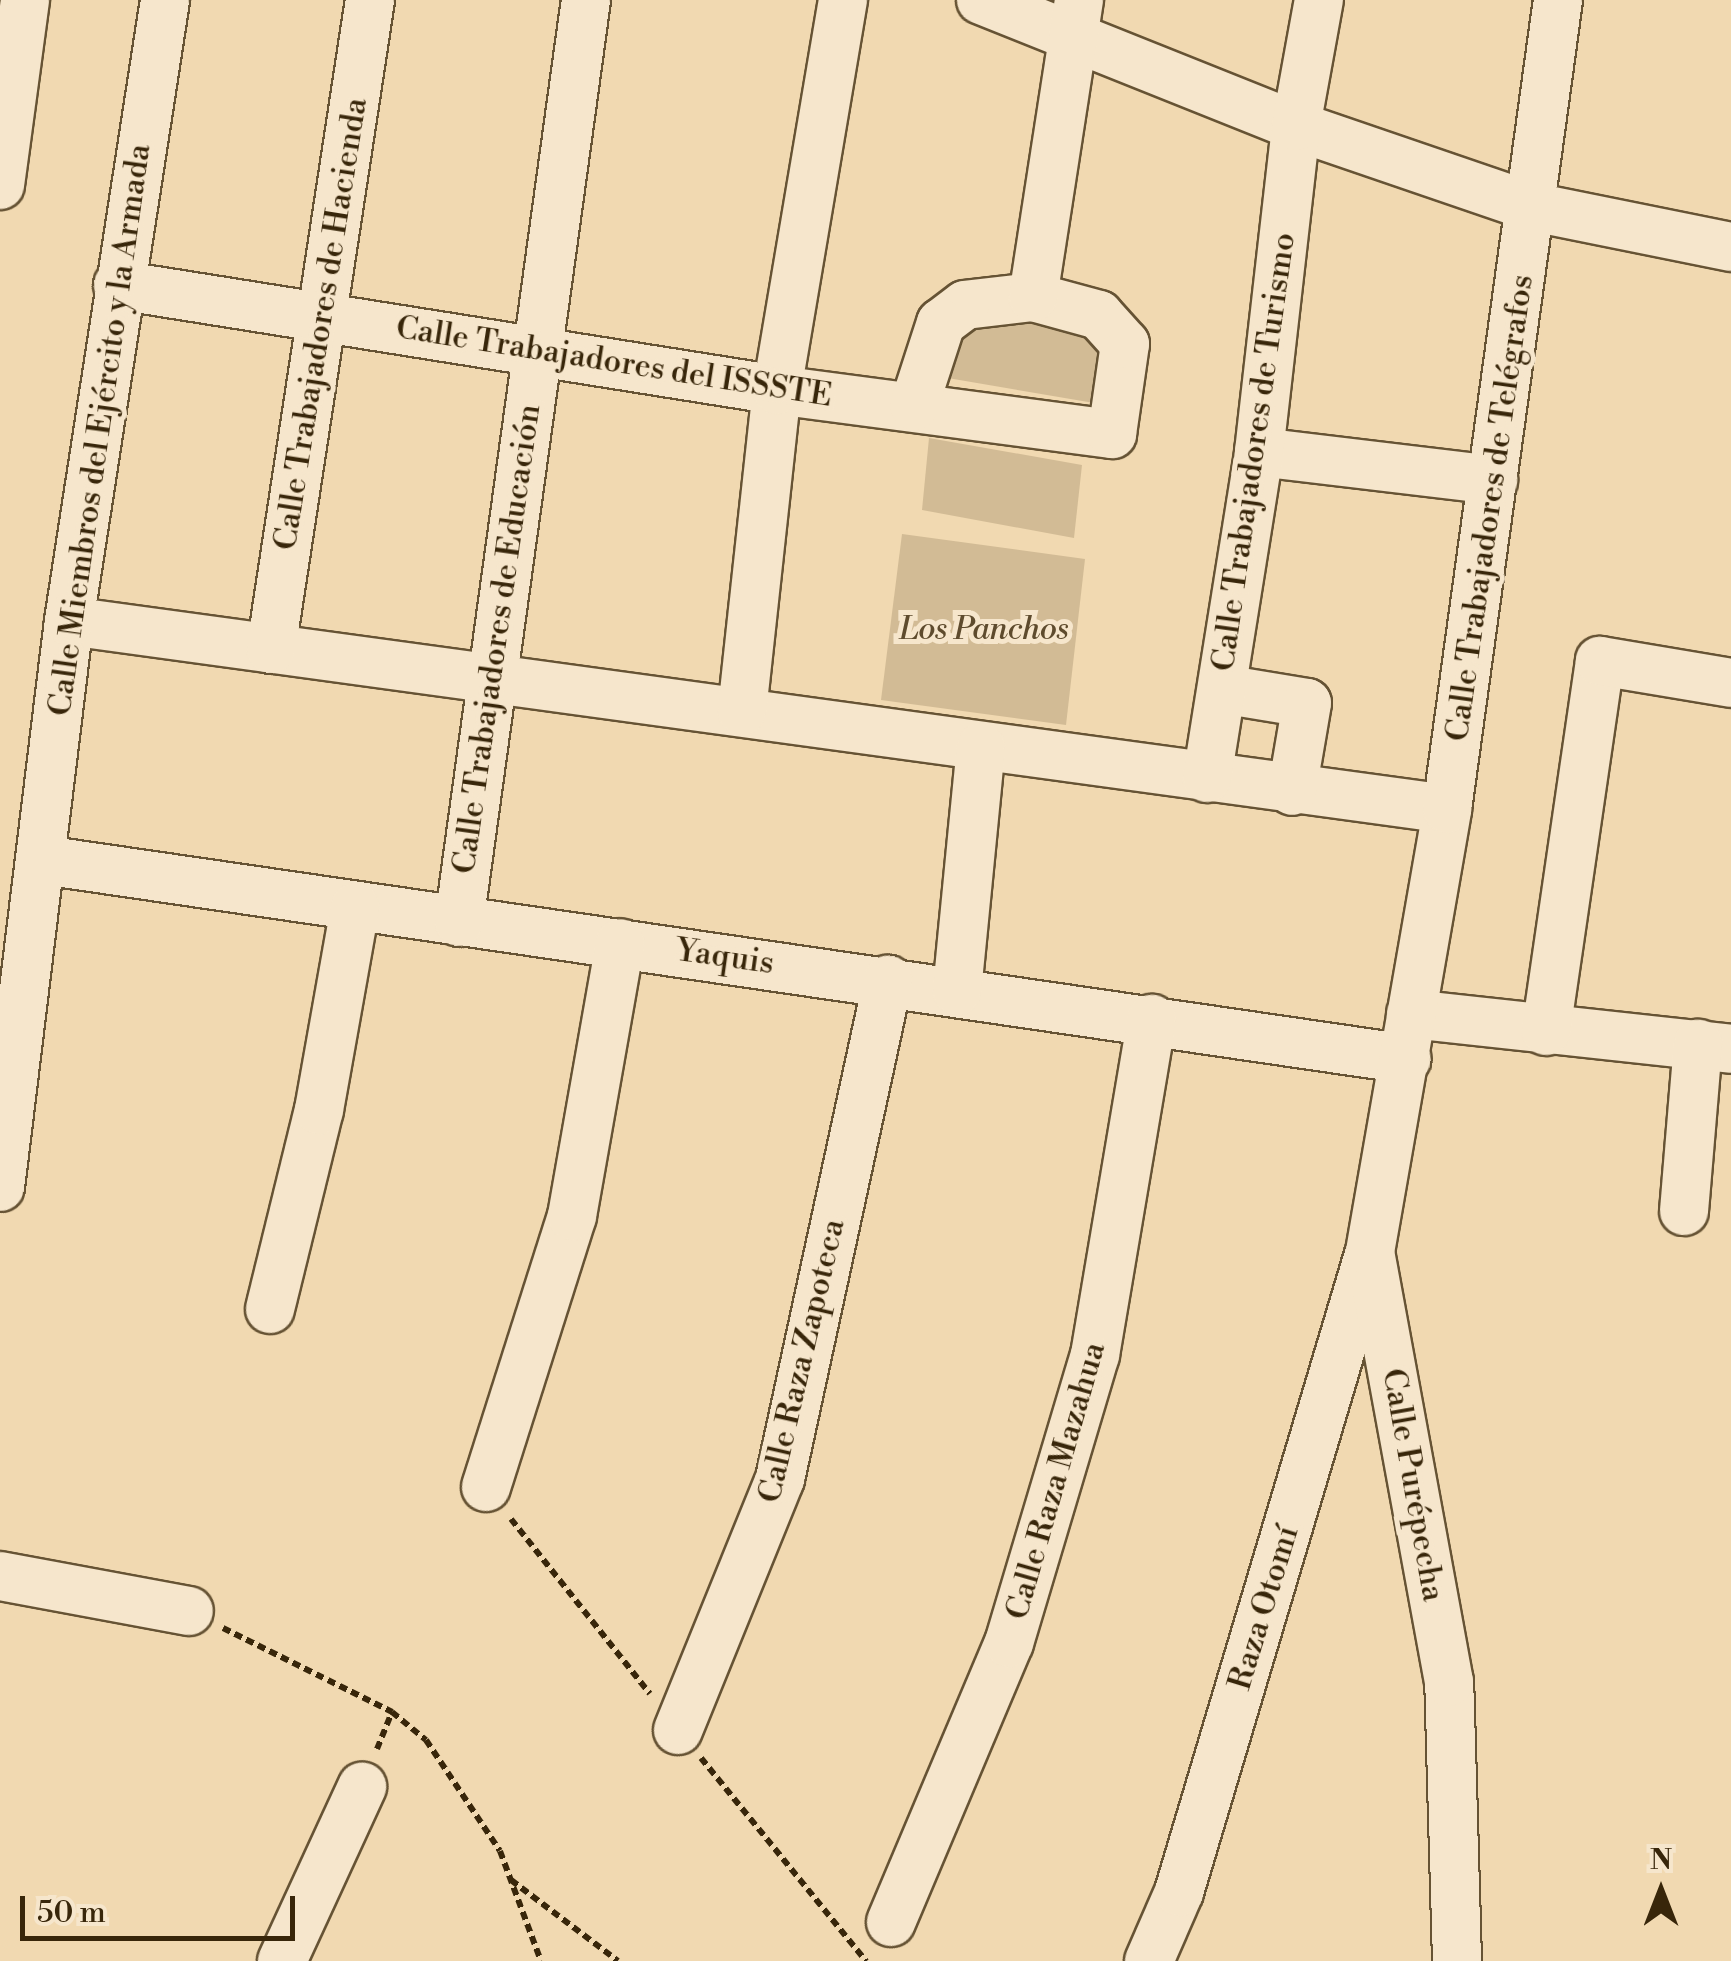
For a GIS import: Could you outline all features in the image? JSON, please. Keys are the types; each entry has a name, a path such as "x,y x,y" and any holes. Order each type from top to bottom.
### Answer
{"street":[{"path":"0,185 25,0"},
{"name":"Calle Miembros del Ejército y la Armada","path":"0,1188 43,860 69,621 165,0"},
{"name":"Calle Trabajadores de Hacienda","path":"272,649 370,0"},
{"name":"Calle Trabajadores de Educación","path":"459,922 584,0"},
{"path":"742,711 777,390 843,0"},
{"path":"981,0 1076,18 1296,126 1533,207 1731,247"},
{"name":"Calle Trabajadores de Turismo","path":"1207,778 1259,452 1296,126 1319,0"},
{"name":"Calle Trabajadores de Telégrafos","path":"1409,1037 1447,809 1533,207 1558,0"},
{"path":"914,406 941,323 965,305 1034,297 1076,18"},
{"name":"Calle Trabajadores del ISSSTE","path":"118,285 777,390 1112,434 1125,344 1099,315 1034,297"},
{"path":"1259,452 1493,480"},
{"path":"69,621 490,681 742,711 1292,791 1447,809"},
{"path":"1546,1032 1600,661 1731,683"},
{"path":"1222,689 1307,703 1292,791"},
{"path":"956,990 982,746"},
{"name":"Yaquis","path":"43,860 1152,1019 1409,1037 1546,1032 1715,1046"},
{"path":"270,1309 319,1110 354,907"},
{"path":"486,1487 572,1216 620,943"},
{"name":"Calle Raza Zapoteca","path":"678,1730 780,1479 888,980"},
{"name":"Calle Raza Mazahua","path":"879,1942 1009,1643 1095,1355 1152,1019"},
{"name":"Calle Purépecha","path":"1409,1037 1370,1252 1449,1682 1458,1961"},
{"path":"1684,1212 1715,1046"},
{"name":"Raza Otomí","path":"1149,1961 1179,1892 1370,1252"},
{"path":"0,1576 190,1611"},
{"path":"282,1961 362,1787"}],"path":[{"path":"486,1487 678,1730 879,1942"},
{"path":"190,1611 392,1712 414,1730 500,1851 541,1961"},
{"path":"510,1880 618,1961"}],"green space":[{"path":"1032,304 1109,349 1100,404 936,376 965,315"},
{"path":"929,438 1082,465 1074,538 922,510"},
{"name":"Los Panchos","path":"902,534 1085,559 1066,725 881,700"}]}
